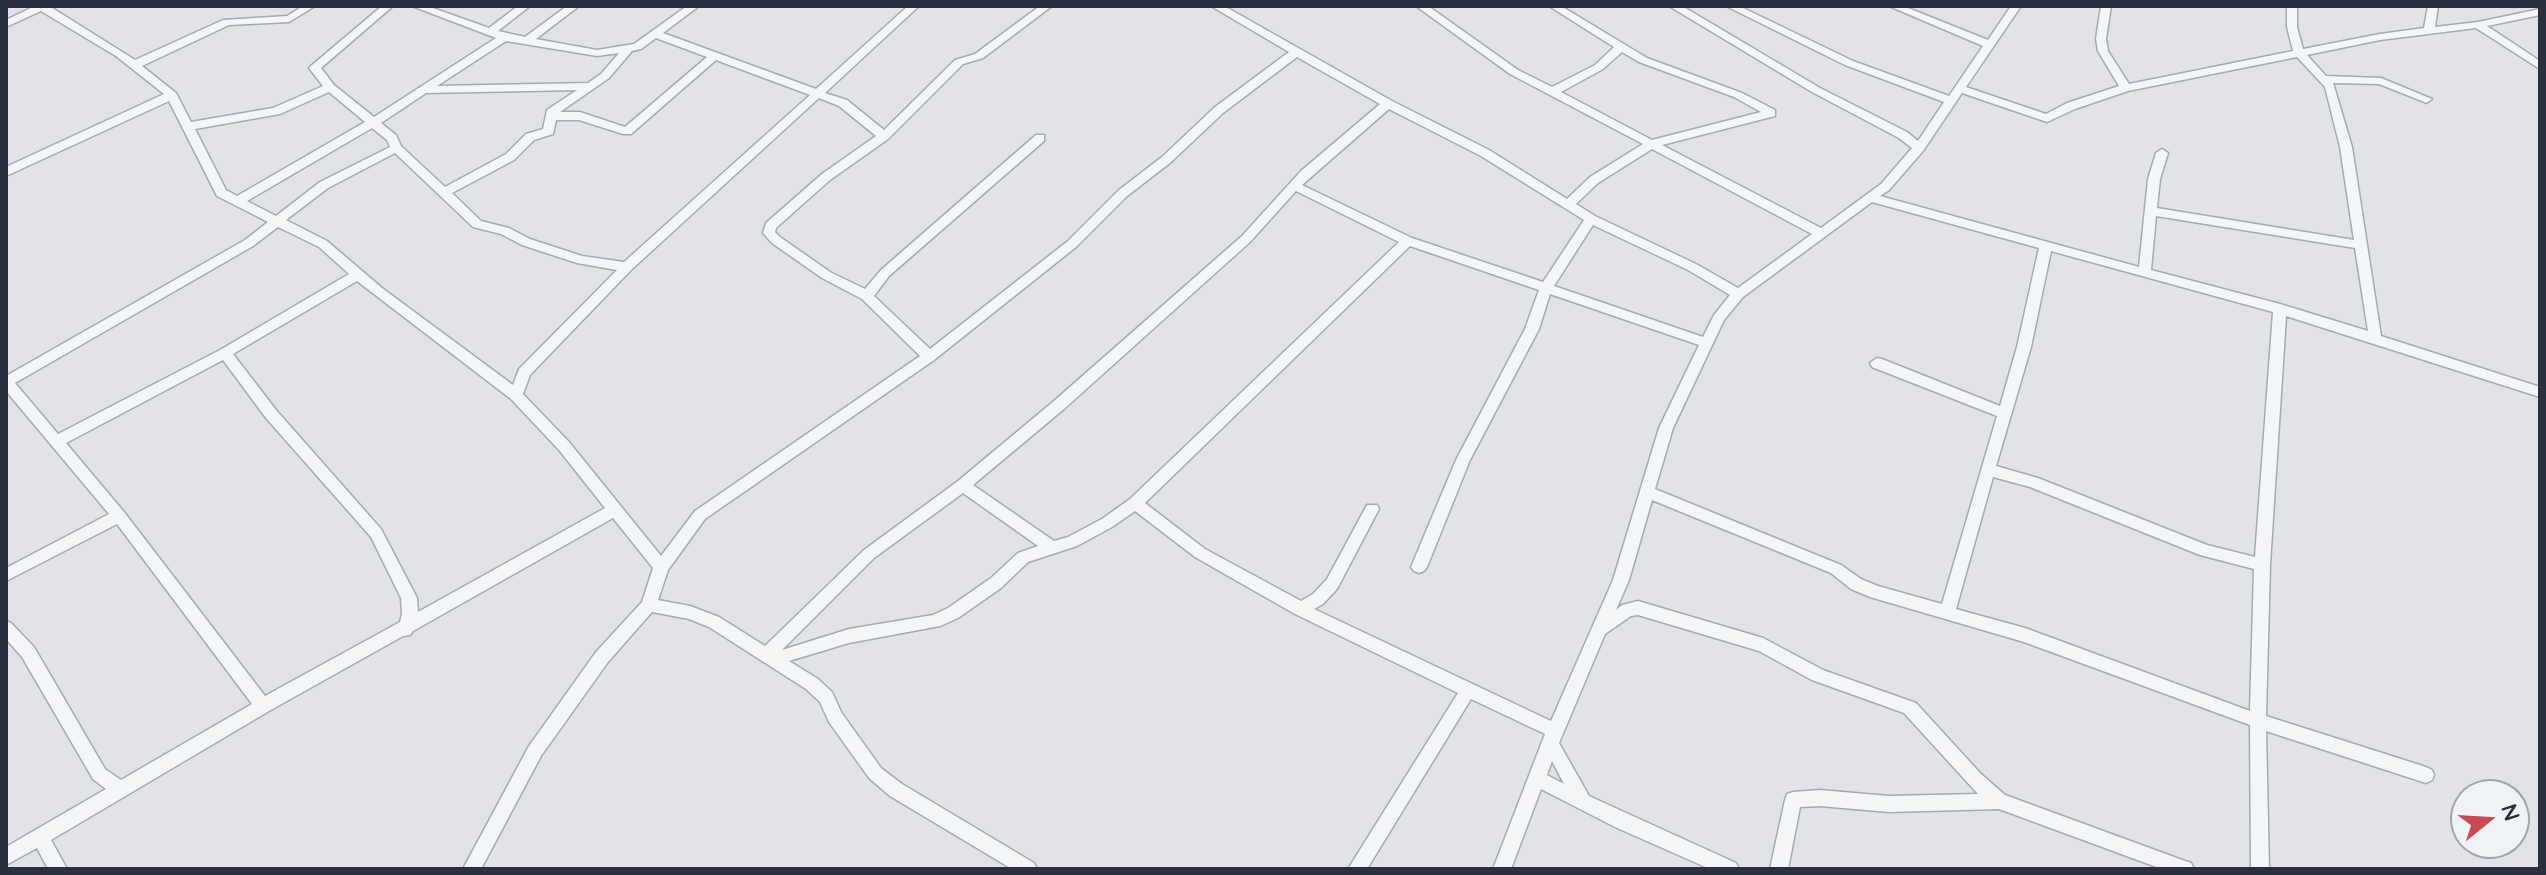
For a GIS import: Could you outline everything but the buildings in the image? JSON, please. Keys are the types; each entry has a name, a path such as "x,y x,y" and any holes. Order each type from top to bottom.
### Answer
{"street":[{"path":"6,24 42,6 134,65 172,95 221,193 323,244 516,395 564,446 661,567"},
{"path":"240,6 254,21"},
{"path":"134,65 227,22 289,19 310,6"},
{"path":"388,6 315,68 330,87 392,138 396,148 485,228 505,231 526,242 581,260 627,267"},
{"path":"417,6 526,42 597,53 627,50"},
{"path":"490,32 525,6"},
{"path":"526,42 574,6"},
{"path":"443,193 510,157 530,137 549,131 551,116 590,86 627,50 694,6"},
{"path":"516,395 524,373 627,267 914,6"},
{"path":"929,357 867,296 826,275 769,233 770,226 786,210 884,136 959,62 979,56 1047,6"},
{"path":"1216,6 1388,104 1485,153 1591,219 1692,267 1738,294"},
{"path":"1421,6 1474,46 1552,92 1819,232"},
{"path":"1554,6 1620,48 1738,95 1771,113 1653,143 1594,180 1569,204"},
{"path":"1674,6 1816,90 1903,135 1919,148"},
{"path":"1731,6 1849,63 1949,100"},
{"path":"1894,6 1910,8 1991,45"},
{"path":"1502,869 1552,737 1621,580 1666,428 1719,318 1738,294 1819,232 1872,198 1919,148 2016,6"},
{"path":"2106,6 2101,39 2103,51 2126,88"},
{"path":"2292,6 2292,27 2299,53 2332,92 2346,147 2375,337"},
{"path":"2429,31 2433,6"},
{"path":"1958,88 2047,118 2071,106 2126,88 2299,53 2478,25 2540,12"},
{"path":"2478,25 2540,66"},
{"path":"655,34 843,103 884,136"},
{"path":"236,202 372,124 504,37"},
{"path":"1552,92 1599,67 1620,48"},
{"path":"472,869 535,751 602,657 649,605 661,567 700,515 929,357 1072,244 1123,193 1166,160 1219,110 1295,53"},
{"path":"551,116 580,116 627,131 713,57"},
{"path":"2324,79 2381,81 2426,99"},
{"path":"425,90 590,86"},
{"path":"190,126 276,111 330,87"},
{"path":"6,172 172,95"},
{"path":"770,656 869,554 963,485 1246,239 1295,186 1352,132 1388,104"},
{"path":"867,296 885,273 1040,138"},
{"path":"263,706 119,516 6,382 249,243 296,203 396,148"},
{"path":"2145,271 2151,211 2162,153"},
{"path":"1295,186 1408,241 1707,343"},
{"path":"1872,198 2280,309 2540,392"},
{"path":"2151,211 2361,245"},
{"path":"1419,567 1463,460 1532,329 1546,288 1591,219"},
{"path":"770,656 849,636 935,621 953,613 996,583 1023,557 1082,538 1135,503 1408,241"},
{"path":"1947,612 2032,320 2046,244"},
{"path":"55,442 225,353 358,274"},
{"path":"2260,869 2258,721 2262,565 2280,309"},
{"path":"225,353 271,414 376,533 409,598 410,614 405,630"},
{"path":"1877,363 2005,414"},
{"path":"1989,470 2033,482 2205,551 2262,565"},
{"path":"963,485 1051,547"},
{"path":"1647,492 1836,569 1856,584 2025,635 2258,721 2426,775"},
{"path":"1135,503 1200,553 1300,609 1552,737 1582,800"},
{"path":"1300,609 1318,599 1332,584 1372,509"},
{"path":"6,857 263,706 405,630 615,510"},
{"path":"6,575 119,516"},
{"path":"649,605 714,622 770,656 826,697 835,717 875,773 896,790 1028,869"},
{"path":"1601,629 1627,610 1638,608 1763,645 1818,675 1910,708 1975,780 1999,801 2185,869"},
{"path":"6,628 28,652 99,774 121,790"},
{"path":"1357,869 1467,692"},
{"path":"1536,778 1621,821 1730,869"},
{"path":"1779,869 1793,800 1820,798 1889,804 1999,801"},
{"path":"40,838 58,869"}]}
